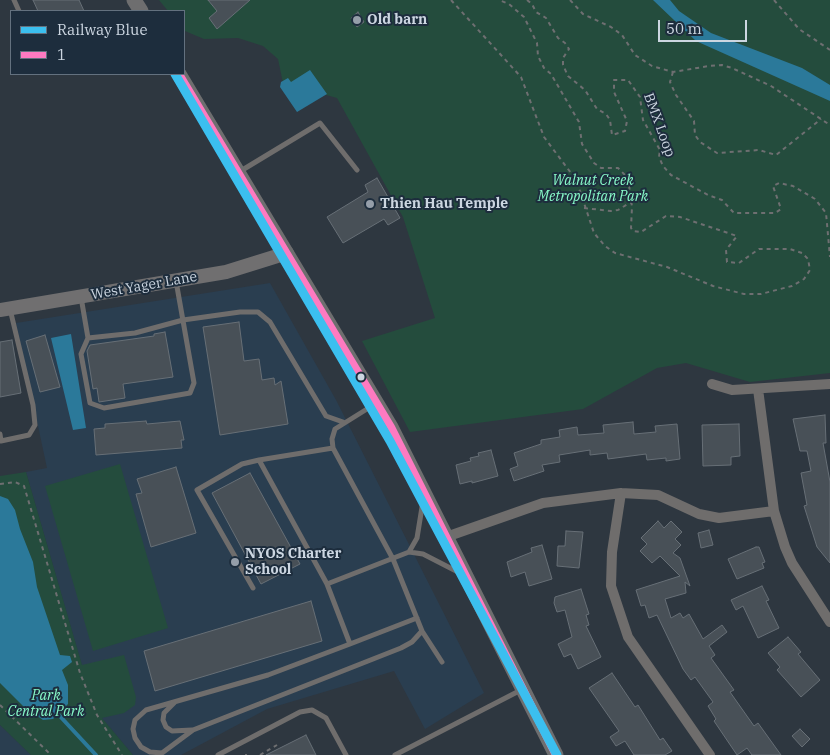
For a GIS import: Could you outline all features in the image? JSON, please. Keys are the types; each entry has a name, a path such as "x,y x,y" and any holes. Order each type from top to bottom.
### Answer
{"main road":[{"path":"180,75 391,427 556,755"},
{"name":"West Yager Lane","path":"5,309 226,272 287,253"}],"street":[{"path":"712,384 732,390 830,384"},
{"path":"758,389 774,511 792,563 830,622"},
{"path":"446,537 543,503 621,493 658,495 699,514 719,518 774,511"},
{"path":"621,493 612,552 610,586 628,637 710,755"}],"lane":[{"path":"238,172 320,123 357,170"},
{"path":"81,296 88,338 81,354 90,403 104,408 190,393 194,383 176,280"},
{"path":"0,434 2,441 29,435 35,425 31,396 5,309"},
{"path":"88,338 135,333 183,320 240,312 258,312 270,322 326,416 344,422"},
{"path":"377,403 335,429 332,439 333,448 393,559 422,631 442,662"},
{"path":"253,588 197,490 242,464 333,448"},
{"path":"258,460 327,584 350,644"},
{"path":"409,552 417,538 424,494"},
{"path":"327,584 409,552 424,554 465,576"},
{"path":"417,618 268,675 146,710 134,720 132,728 135,738 145,749 162,753 193,730 401,648 412,642 422,631"},
{"path":"395,755 523,689"},
{"path":"179,700 164,714 163,720 166,727 172,731 193,730"},
{"path":"218,755 300,712 312,710 326,718 346,755"}],"path":[{"path":"451,0 521,77 544,137 571,173 580,191 584,208 594,233 605,246 615,253 666,267 713,286 744,294 761,294 792,286 804,279 810,270 808,259 802,253 790,249 759,249 739,263 727,262 726,250 737,236 680,217 666,216 641,232 633,231 631,228 631,202 628,178 618,168 601,168 594,163 586,152 582,144 578,122 551,74 544,68 538,56 536,43 524,17 509,4 499,0"},
{"name":"BMX Loop","path":"527,0 532,4 536,12 546,18 558,38 569,49 563,58 568,76 585,90 597,109 606,114 612,135 625,132 627,121 614,92 614,80 628,80 640,97 643,120 660,150 659,156 663,166 671,174 708,195 722,200 734,212 775,213 781,209 773,186 779,183 793,186 815,199 826,213 830,257"},
{"path":"570,0 583,14 611,27 622,35 635,55 652,66 674,72 722,65 732,68 770,86 830,125"},
{"path":"774,0 799,29 830,50"},
{"name":"BMX Loop","path":"674,72 670,82 694,121 695,135 700,142 716,152 759,150 776,155 821,119"},
{"path":"584,208 611,211 618,210 631,202"},
{"path":"0,484 15,482 24,486 80,673 97,715 122,755"},
{"path":"0,705 51,755"},
{"path":"260,755 277,745"}],"shaded area":[{"name":"NYOS Charter School","path":"270,283 336,400 484,693 425,729 394,671 267,709 181,755 133,755 101,717 82,666 26,472 47,468 16,323"},
{"path":"0,725 31,755 0,755"}],"green space":[{"name":"Walnut Creek Metropolitan Park","path":"159,0 830,0 830,373 750,382 686,363 657,368 583,409 410,432 362,341 435,318 403,217 337,98 283,83 278,59 263,46 238,38 204,39 185,31 185,10 167,10"},
{"path":"120,464 168,628 93,651 45,486"},
{"name":"Park Central Park","path":"26,472 82,665 124,655 136,697 135,705 124,713 102,718 133,755 31,755 0,725 0,476"}],"water":[{"path":"653,0 670,0 679,11 711,33 802,68 830,85 830,101 696,41"},
{"path":"310,70 327,94 297,112 280,87 281,82 288,78 291,82"},
{"path":"71,334 86,428 73,430 51,338"},
{"path":"0,496 8,499 15,510 33,562 37,587 60,655 70,656 72,662 62,670 68,685 68,704 53,719 43,720 23,706 0,683"}],"building":[{"path":"33,0 79,0 84,10 38,10"},
{"path":"208,0 250,0 217,29 209,18 217,11"},
{"name":"Old barn","path":"358,12 364,22 357,27 351,18"},
{"name":"Thien Hau Temple","path":"377,178 400,218 388,225 384,219 343,243 327,217 368,192 365,185"},
{"path":"239,322 244,361 259,359 262,380 274,378 275,385 281,381 288,424 220,435 203,327"},
{"path":"165,332 173,377 123,384 125,398 99,402 97,388 93,389 87,351 90,345 154,336 154,334"},
{"path":"45,335 60,387 40,392 26,341"},
{"path":"12,340 21,393 0,397 0,342"},
{"path":"825,415 826,443 823,443 830,482 830,563 817,547 804,506 807,505 801,473 811,471 807,451 800,451 793,419"},
{"path":"146,421 147,424 180,421 184,440 181,440 182,448 96,455 94,429 105,428 105,424"},
{"path":"633,422 634,434 656,432 655,426 677,424 680,459 666,461 666,458 647,460 646,454 608,459 607,453 590,455 590,450 559,455 560,462 542,465 544,471 514,481 510,469 518,466 514,453 541,444 541,440 560,437 559,430 577,427 578,435 604,433 603,425"},
{"path":"739,424 740,456 731,457 731,465 703,466 702,425"},
{"path":"491,450 498,476 460,484 456,465 471,461 470,458 479,456 478,453"},
{"path":"176,467 196,533 151,547 136,494 142,493 137,479"},
{"path":"250,473 300,564 261,584 212,493"},
{"path":"658,521 664,528 671,521 682,532 675,539 681,545 673,553 680,558 690,586 685,582 686,593 665,599 671,618 680,613 683,618 689,614 703,639 722,625 727,632 709,646 715,655 711,658 734,690 730,692 754,726 758,723 781,755 752,755 747,748 737,755 714,721 716,719 708,706 713,702 695,677 691,680 683,669 657,615 649,618 645,605 641,606 636,590 680,576 660,556 652,563 640,551 647,544 641,538"},
{"path":"709,530 713,545 701,548 698,533"},
{"path":"566,531 583,532 579,568 557,566 558,546 565,546"},
{"path":"542,545 552,579 529,586 525,572 511,577 507,562 532,552 531,548"},
{"path":"759,547 765,562 762,563 764,568 737,579 728,559"},
{"path":"762,586 769,600 766,601 779,628 758,638 743,606 736,610 731,600"},
{"path":"581,589 589,614 586,615 589,625 586,626 601,657 578,669 571,654 564,657 558,644 572,637 565,610 557,612 554,603 555,597"},
{"path":"311,601 322,641 155,691 144,651"},
{"path":"788,637 801,652 798,654 820,680 801,697 777,670 780,667 768,653"},
{"path":"612,673 635,707 638,705 660,740 663,738 672,751 665,755 634,755 625,741 616,746 610,737 619,731 589,688"},
{"path":"800,729 810,739 802,747 792,736"},
{"path":"306,735 316,755 266,755"}],"waterway":[{"path":"57,713 96,755"}],"rail line":[{"name":"Blue","path":"176,75 390,441 557,755"}],"transit line":[{"name":"1","path":"180,75 391,427 556,755"}],"place":[{"name":"Old barn","path":"357,20"},
{"name":"Thien Hau Temple","path":"370,204"},
{"name":"NYOS Charter School","path":"235,562"}]}
